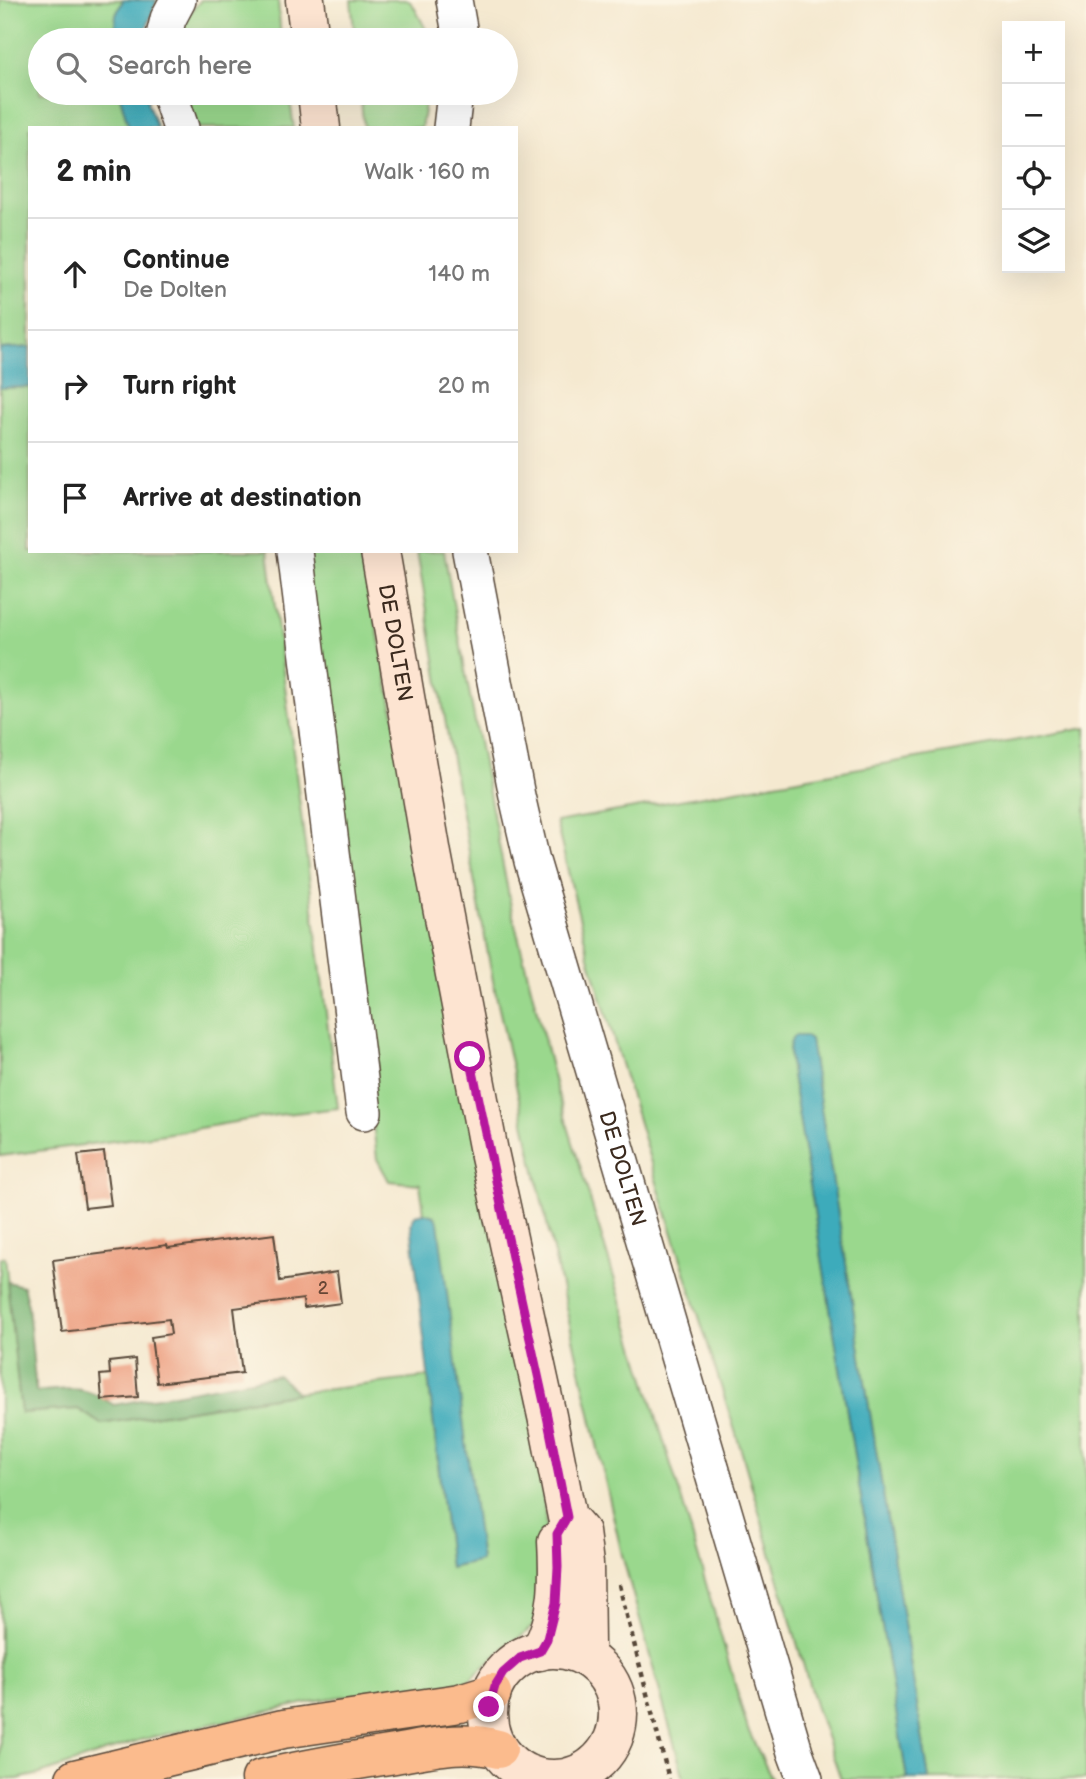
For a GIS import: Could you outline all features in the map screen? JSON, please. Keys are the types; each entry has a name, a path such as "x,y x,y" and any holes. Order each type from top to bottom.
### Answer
{"highway":[{"path":"75,1779 283,1729 460,1703 492,1693"},
{"path":"261,1779 333,1764 459,1744 498,1748"}],"street":[{"path":"166,28 178,0"},
{"path":"305,0 308,28"},
{"path":"454,0 459,28"},
{"path":"173,105 180,126"},
{"path":"318,105 321,126"},
{"path":"452,126 454,105"},
{"path":"295,553 364,1112"},
{"name":"DE DOLTEN","path":"380,553 429,842 489,1152 567,1517 580,1532 583,1552 584,1629 588,1659"},
{"name":"DE DOLTEN","path":"470,553 532,861 805,1779"},
{"name":"DE DOLTEN","path":"540,1651 551,1627 556,1603 557,1534 567,1517"},
{"path":"549,1649 565,1650 588,1659 609,1680 618,1707 609,1766 564,1778 544,1778 526,1773 510,1763 498,1748 489,1721 492,1693 498,1679 526,1655 549,1649"}],"green space":[{"path":"0,0 123,0 116,15 115,28 28,28 28,105 122,105 128,126 28,126 28,347 0,349"},
{"path":"201,0 278,0 280,28 180,28 181,23"},
{"path":"351,0 408,0 425,28 354,28"},
{"path":"189,105 291,105 294,126 196,126"},
{"path":"361,105 425,105 421,126 364,126"},
{"path":"28,387 28,553 268,553 338,1108 0,1156 0,388"},
{"path":"302,553 362,553 539,1456 546,1526 535,1624 506,1646 471,1679 457,1686 399,1696 345,1696 319,1700 140,1740 40,1774 17,1779 0,1779 0,1258 5,1257 21,1413 78,1409 101,1424 298,1393 428,1377 450,1568 481,1561 434,1216 424,1213 420,1184 389,1181 377,1159"},
{"path":"417,553 444,553 512,912 556,1087 686,1514 748,1730 772,1779 684,1779 622,1555 493,981"},
{"path":"1086,728 1086,1779 929,1779 810,1041 804,1036 789,1047 792,1075 907,1779 841,1779 815,1705 742,1453 589,957 556,822"},
{"path":"7,1282 23,1286 28,1306 36,1392 85,1391 114,1405 278,1375 298,1393 101,1424 78,1409 21,1413"}],"water":[{"path":"123,0 157,0 146,28 115,28 116,15"},
{"path":"122,105 148,105 156,126 128,126"},
{"path":"28,347 28,387 0,388 0,349"},
{"path":"794,1036 804,1036 810,1040 929,1779 907,1779 790,1065 789,1049"},
{"path":"424,1213 434,1216 438,1222 481,1561 450,1568 411,1224 415,1215"}],"building":[{"path":"104,1152 111,1205 85,1208 78,1155"},
{"path":"274,1234 280,1281 337,1272 341,1303 304,1308 303,1299 234,1308 242,1373 157,1383 151,1337 171,1334 169,1319 62,1332 53,1260"},
{"path":"135,1359 138,1397 102,1400 100,1375 110,1374 109,1362"}],"route":[{"path":"470,1057 567,1517 557,1534 556,1603 547,1639 540,1651 520,1658 503,1673 492,1693 489,1707"}]}
